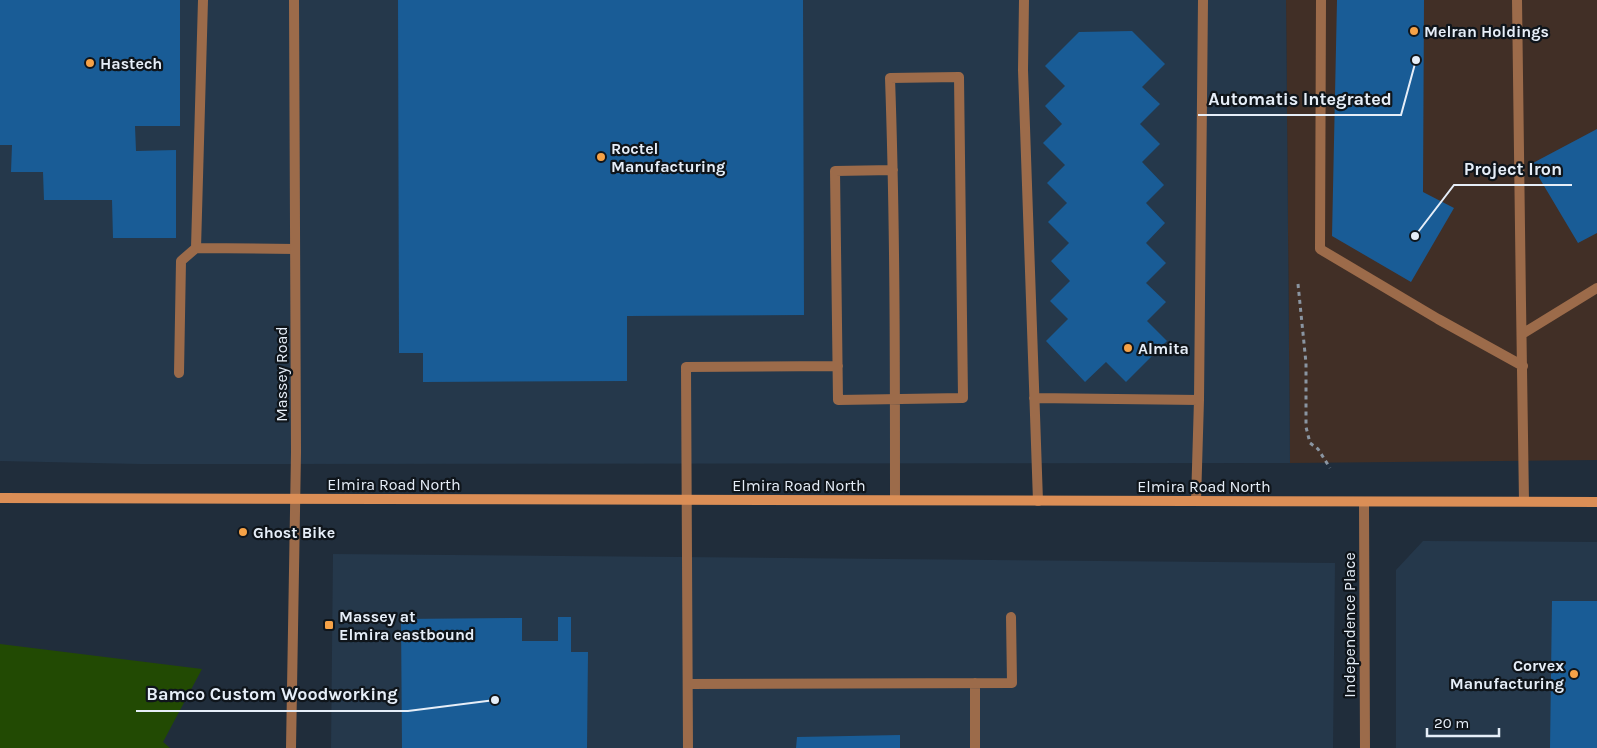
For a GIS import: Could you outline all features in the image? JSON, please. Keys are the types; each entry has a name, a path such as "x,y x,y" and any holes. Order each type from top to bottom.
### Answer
{"main road":[{"name":"Elmira Road North","path":"0,498 1597,502"}],"street":[{"path":"196,248 203,0"},
{"name":"Massey Road","path":"291,748 295,498 294,0"},
{"path":"1024,0 1023,70 1038,501"},
{"path":"1196,501 1199,400 1203,0"},
{"path":"1321,0 1320,249 1438,319 1523,366"},
{"path":"1517,0 1524,501"},
{"path":"893,170 835,171 838,400 896,400 963,398 959,77 890,78 893,170 896,400 895,500"},
{"path":"179,372 181,261 196,248 295,249"},
{"path":"1522,334 1597,288"},
{"path":"688,748 686,367 838,366"},
{"path":"1034,398 1199,400"},
{"name":"Independence Place","path":"1364,502 1365,748"},
{"path":"688,684 1012,683 1011,617"},
{"path":"975,683 975,748"}],"path":[{"path":"1298,284 1306,363 1306,427 1310,443 1318,449 1330,468"}],"shaded area":[{"path":"0,0 1286,0 1290,463 140,464 0,461"},
{"path":"1286,0 1597,0 1597,460 1290,463"},
{"path":"1423,541 1597,542 1597,748 1396,748 1396,570"},
{"path":"333,554 1335,563 1333,748 331,748"}],"green space":[{"path":"0,644 202,669 163,742 170,748 0,748"}],"building":[{"name":"Hastech","path":"0,0 180,0 180,126 135,126 136,151 176,150 176,238 113,238 112,200 44,200 43,172 11,172 12,145 0,145"},
{"name":"Roctel Manufacturing","path":"398,0 803,0 804,315 627,316 627,381 423,382 423,353 399,353"},
{"path":"1337,0 1424,0 1423,192 1454,208 1411,282 1332,236"},
{"path":"1132,31 1165,64 1142,87 1160,104 1140,124 1160,144 1142,162 1164,185 1146,203 1165,223 1146,243 1166,263 1146,283 1166,302 1147,321 1167,341 1126,382 1106,362 1085,382 1046,341 1068,319 1050,301 1070,281 1051,261 1069,243 1048,222 1067,203 1047,183 1065,165 1043,143 1062,124 1045,106 1065,86 1045,66 1079,32"},
{"path":"1597,129 1597,233 1578,243 1531,164"},
{"name":"Corvex Manufacturing","path":"1552,601 1597,601 1597,748 1550,748"},
{"path":"558,617 571,617 571,652 588,652 587,748 402,748 401,619 522,618 522,641 558,641"},
{"path":"900,735 900,748 796,748 797,737"}],"place":[{"name":"Melran Holdings","path":"1414,31"},
{"name":"Automatis Integrated","path":"1416,60"},
{"name":"Hastech","path":"90,63"},
{"name":"Roctel Manufacturing","path":"601,157"},
{"name":"Project Iron","path":"1415,236"},
{"name":"Almita","path":"1128,348"},
{"name":"Ghost Bike","path":"243,532"},
{"name":"Massey at Elmira eastbound","path":"329,625"},
{"name":"Corvex Manufacturing","path":"1574,674"},
{"name":"Bamco Custom Woodworking","path":"495,700"}]}
